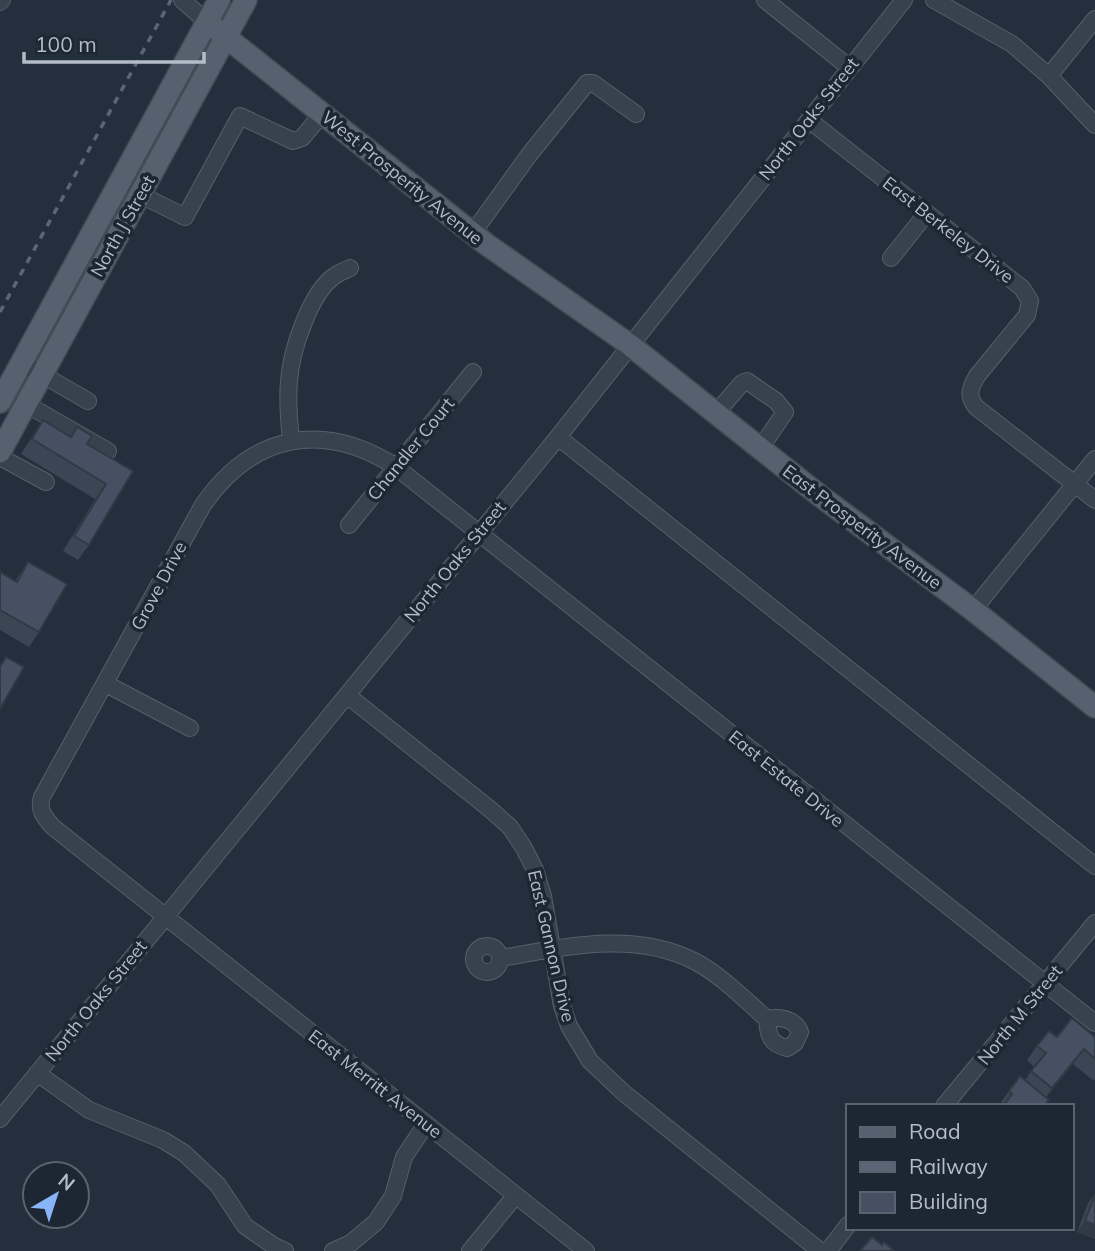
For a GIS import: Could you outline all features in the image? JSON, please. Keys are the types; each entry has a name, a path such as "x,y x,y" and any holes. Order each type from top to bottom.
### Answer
{"main road":[{"name":"North J Street","path":"0,402 219,0"},
{"name":"North J Street","path":"0,455 246,0"},
{"name":"West Prosperity Avenue","path":"207,22 472,234 630,345"},
{"name":"East Prosperity Avenue","path":"630,345 760,449 1095,707"}],"street":[{"name":"West Prosperity Avenue","path":"182,0 207,22"},
{"path":"765,0 850,68"},
{"name":"North Oaks Street","path":"0,1119 558,437 904,0"},
{"path":"934,0 1012,44 1049,76 1095,125"},
{"path":"1049,76 1095,19"},
{"path":"472,234 528,155 587,83 593,83 636,114"},
{"path":"141,195 185,217 240,116 293,141 302,138 322,114"},
{"name":"East Berkeley Drive","path":"809,120 1022,288 1030,301 1027,315 972,385 971,401 1095,500"},
{"path":"891,258 926,214"},
{"path":"291,441 289,380 302,329 324,287 335,275 350,268"},
{"path":"22,363 88,401"},
{"name":"Chandler Court","path":"349,525 473,372"},
{"path":"716,414 742,383 747,382 776,401 785,412 760,449"},
{"path":"26,404 108,451"},
{"path":"558,437 1095,866"},
{"name":"Grove Drive","path":"165,917 53,827 41,811 40,805 213,490 253,456 271,446 291,441 323,440 351,445 379,456 478,533"},
{"path":"0,455 46,482"},
{"path":"972,610 1095,459"},
{"name":"East Estate Drive","path":"478,533 1095,1023"},
{"path":"106,684 190,728"},
{"name":"East Gannon Drive","path":"347,695 510,827 524,848 535,870 542,896 562,1006 569,1026 590,1061 624,1093 820,1251"},
{"name":"East Merritt Avenue","path":"165,917 586,1251"},
{"name":"North M Street","path":"946,1104 1095,923"},
{"path":"501,958 609,943 655,947 696,963 767,1019"},
{"path":"37,1073 89,1110 163,1140 184,1153 218,1185 245,1226 285,1251"},
{"path":"333,1251 351,1243 376,1223 393,1196 404,1157 426,1124"},
{"path":"470,1251 516,1195"},
{"path":"828,1251 846,1228"}],"building":[{"path":"43,420 71,437 77,427 92,436 87,444 133,471 89,545 74,536 106,484 32,439"},
{"path":"28,562 67,584 39,632 0,610 0,572 17,582"},
{"path":"6,657 24,667 0,709 0,667"},
{"path":"1072,1018 1095,1037 1095,1059 1084,1049 1052,1088 1031,1071 1046,1053 1037,1046 1049,1031 1057,1037"},
{"path":"1020,1076 1049,1100 1046,1104 1004,1104 1012,1094 1009,1091"},
{"path":"1095,1195 1095,1225 1085,1221"},
{"path":"872,1237 882,1245 884,1242 894,1251 860,1251"}],"railway":[{"path":"0,312 171,0"}]}
